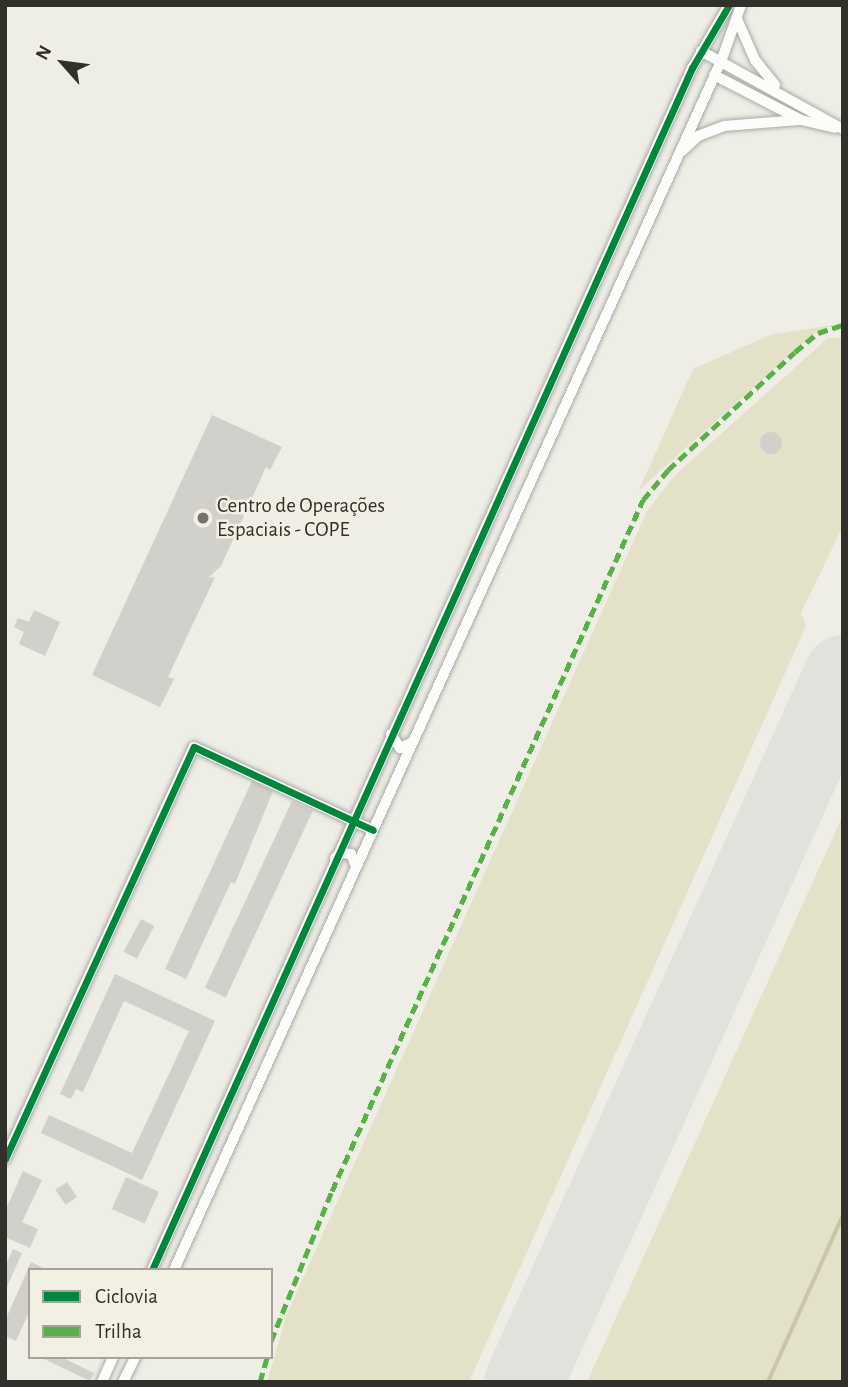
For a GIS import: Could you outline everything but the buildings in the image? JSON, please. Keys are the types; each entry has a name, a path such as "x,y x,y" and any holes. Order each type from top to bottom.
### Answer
{"street":[{"path":"153,1268 391,733 701,51 729,5"},
{"path":"175,1268 722,59 741,5"},
{"path":"737,19 755,60 780,91"},
{"path":"701,51 722,59 780,91 843,130"},
{"path":"714,75 801,120 843,130"},
{"path":"679,153 698,136 724,126 801,120"},
{"path":"391,733 400,748 413,743"},
{"path":"5,1159 194,747 373,830"},
{"path":"335,858 340,853 351,854 356,867"},
{"path":"102,1382 112,1359"},
{"path":"123,1382 134,1359"}],"shaded area":[{"path":"833,325 812,335 639,490 693,369 770,335"},
{"path":"828,338 843,338 843,526 801,613 806,626 469,1382 267,1382 287,1314 647,511 674,476"},
{"path":"843,815 843,1382 587,1382"}],"waterway":[{"path":"768,1382 843,1215"}],"taxiway":[{"path":"807,756 843,716"}],"runway":[{"path":"523,1382 843,674"}],"marked path":[{"path":"273,1336 332,1191 643,500 668,470 795,352 818,333 843,325"},
{"path":"260,1382 266,1359"}],"cycle path":[{"path":"153,1268 692,68 729,5"},
{"path":"5,1159 194,747 373,830"}],"place":[{"name":"Centro de Operações Espaciais - COPE","path":"203,518"}]}
